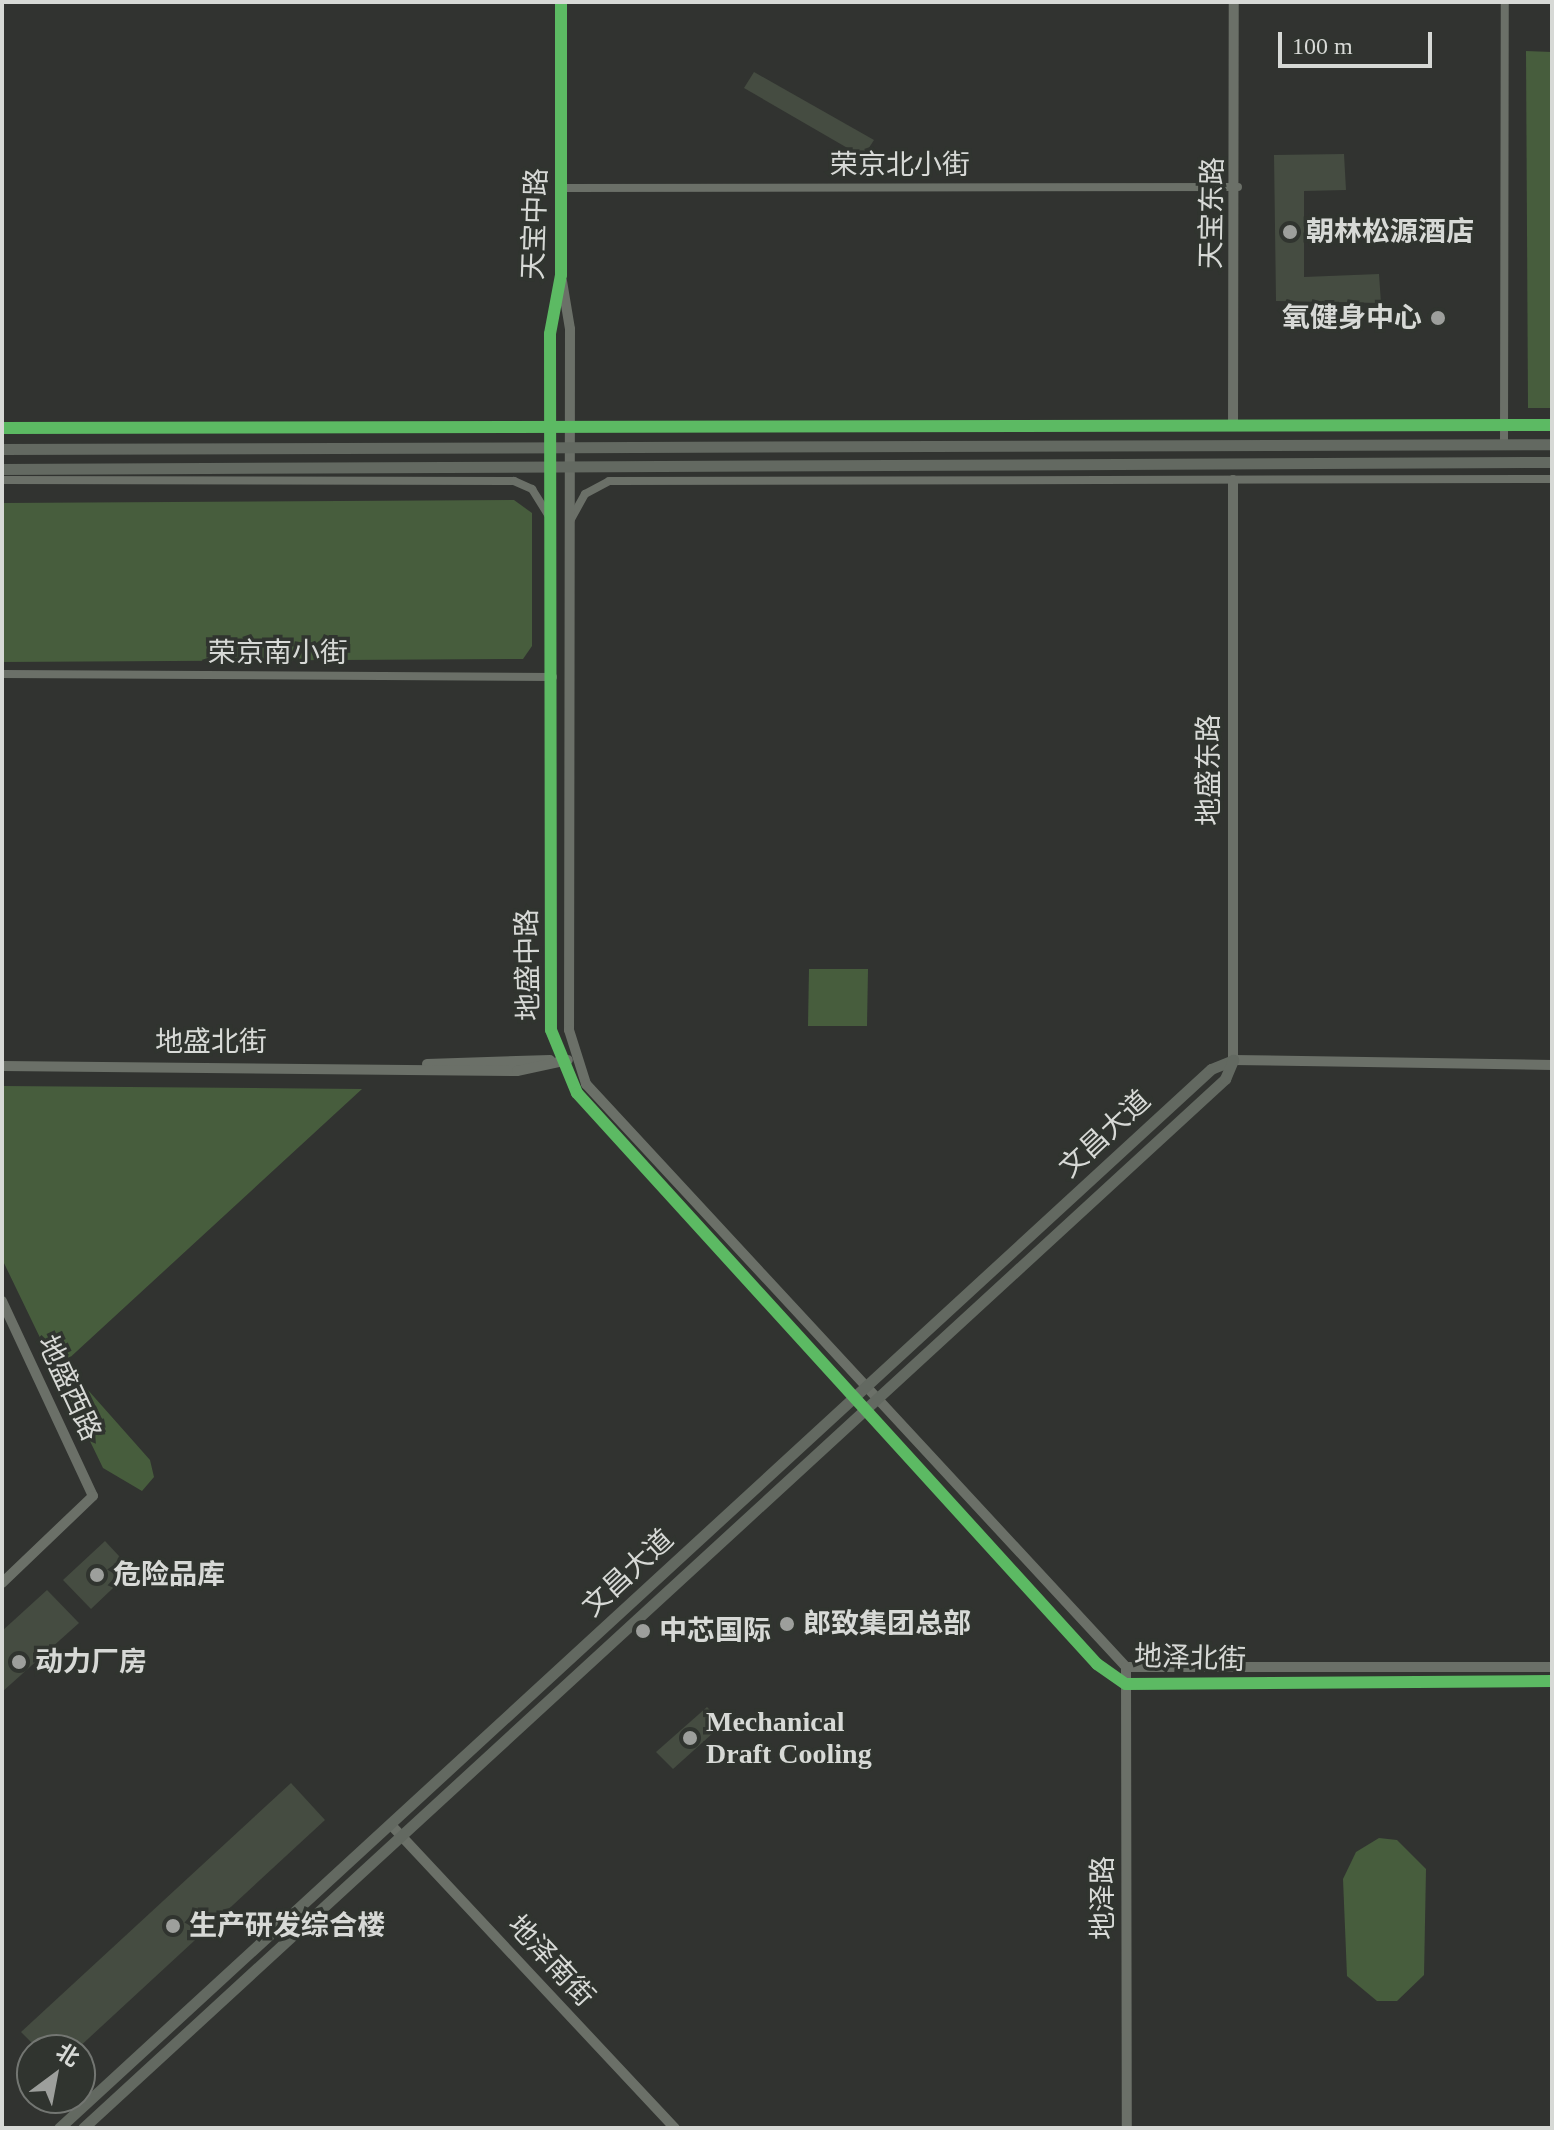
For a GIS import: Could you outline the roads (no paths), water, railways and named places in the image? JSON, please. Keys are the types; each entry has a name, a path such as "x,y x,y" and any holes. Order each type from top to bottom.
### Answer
{"main road":[{"path":"2,449 1552,444"},
{"path":"2,469 1552,462"},
{"name":"文昌大道","path":"59,2128 392,1826 1211,1069 1233,1060"},
{"name":"文昌大道","path":"83,2128 403,1838 560,1685 879,1398 1225,1079 1233,1060"}],"street":[{"name":"天宝中路","path":"552,468 550,334 561,275 563,188 561,2"},
{"name":"天宝东路","path":"1233,425 1238,187 1234,2"},
{"path":"1504,445 1505,2"},
{"name":"荣京北小街","path":"563,188 1238,187"},
{"name":"天宝中路","path":"561,275 570,329 570,468"},
{"path":"2,428 1552,425"},
{"name":"地盛中路","path":"552,468 551,1030 577,1093 854,1398"},
{"name":"地盛中路","path":"570,468 569,1030 577,1057 586,1084 867,1386"},
{"path":"570,522 585,494 609,481 1552,479"},
{"path":"2,480 514,481 541,499 551,520"},
{"name":"地盛东路","path":"1233,480 1233,1060"},
{"name":"荣京南小街","path":"2,674 554,677"},
{"name":"地盛北街","path":"2,1066 420,1066 458,1058 564,1061 577,1057"},
{"path":"1233,1060 1552,1065"},
{"name":"地盛西路","path":"2,1301 93,1496 2,1583"},
{"name":"地泽北街","path":"867,1386 1126,1667 1552,1667"},
{"name":"地泽北街","path":"854,1398 1097,1664 1126,1684 1552,1681"},
{"name":"地泽路","path":"1126,1667 1127,2128"},
{"name":"地泽南街","path":"392,1826 675,2128"}],"place":[{"name":"朝林松源酒店","path":"1290,232"},
{"name":"氧健身中心","path":"1438,318"},
{"name":"危险品库","path":"97,1575"},
{"name":"郎致集团总部","path":"787,1624"},
{"name":"中芯国际","path":"643,1631"},
{"name":"动力厂房","path":"19,1662"},
{"name":"Mechanical Draft Cooling","path":"690,1738"},
{"name":"生产研发综合楼","path":"173,1926"}]}
